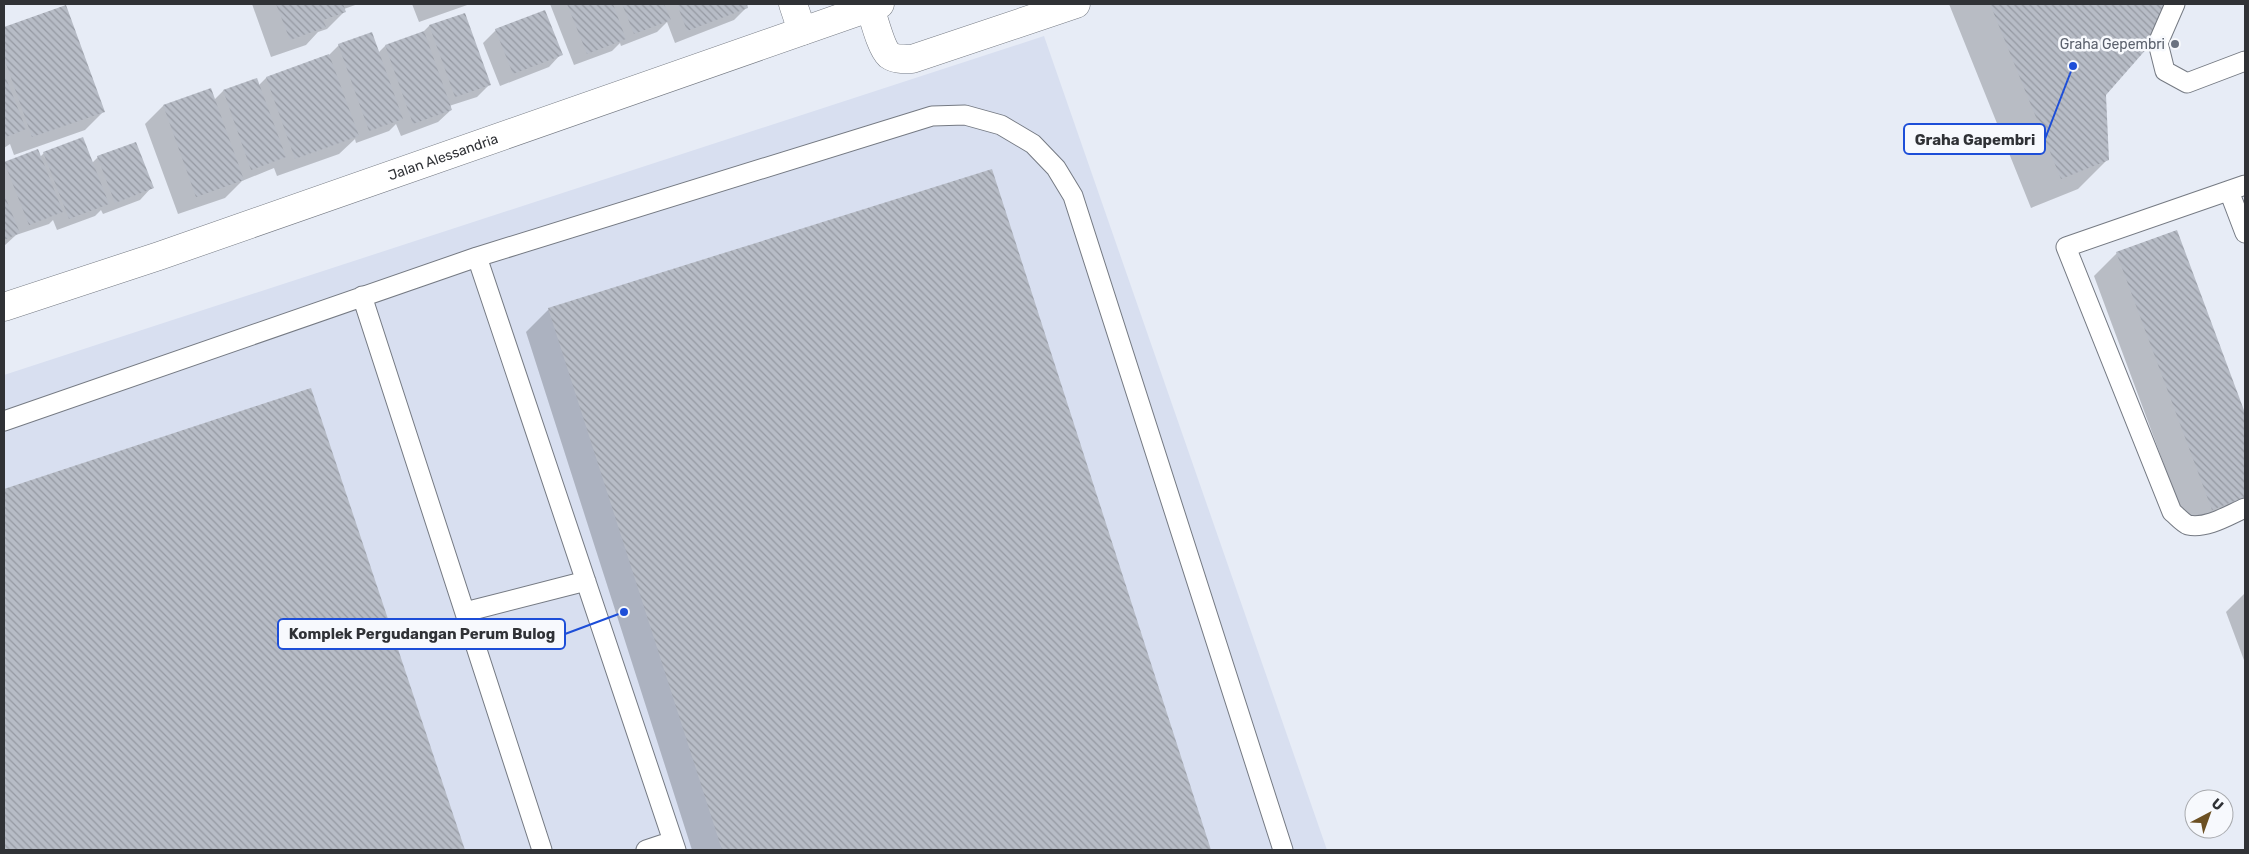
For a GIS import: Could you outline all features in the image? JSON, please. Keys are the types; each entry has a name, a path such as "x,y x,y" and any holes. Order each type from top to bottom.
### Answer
{"street":[{"path":"793,4 802,31"},
{"path":"875,6 885,50 890,56 900,60 912,59 1076,4"},
{"name":"Jalan Alessandria","path":"4,307 159,256 875,6"}],"lane":[{"path":"2175,4 2158,43 2165,71 2187,83 2245,61"},
{"path":"4,421 477,257 932,116 964,115 1001,125 1033,144 1056,168 1073,196 1284,850"},
{"path":"2245,233 2237,188 2066,247 2172,512 2186,525 2201,525 2219,520 2245,508"},
{"path":"477,257 674,846 646,850"},
{"path":"362,296 542,850"},
{"path":"465,612 586,581"}],"shaded area":[{"path":"1044,36 1327,850 4,850 4,375"}],"building":[{"path":"276,4 343,4 346,12 323,20 326,27 290,40"},
{"path":"567,4 613,4 626,39 587,54"},
{"path":"622,4 664,4 671,20 634,34"},
{"path":"677,4 747,4 748,8 687,31"},
{"path":"1990,4 2164,4 2156,38 2106,95 2109,160 2061,179"},
{"path":"66,5 105,112 32,137 4,58 4,27"},
{"path":"545,10 563,55 513,74 495,29"},
{"path":"465,13 491,85 455,97 429,25"},
{"path":"424,31 452,110 413,124 385,45"},
{"path":"372,32 403,119 369,131 338,44"},
{"path":"329,54 359,136 295,159 266,77"},
{"path":"4,73 26,129 4,138"},
{"path":"257,78 286,157 251,170 223,90"},
{"path":"211,88 244,180 196,197 163,105"},
{"path":"83,137 109,204 69,219 43,152"},
{"path":"136,142 154,188 115,203 97,156"},
{"path":"38,149 63,212 29,225 4,162"},
{"path":"992,169 1211,850 722,850 548,308"},
{"path":"4,194 20,233 4,240"},
{"path":"2177,230 2245,413 2245,497 2212,510 2116,252"},
{"path":"311,388 465,850 4,850 4,489"}],"place":[{"name":"Graha Gepembri","path":"2175,44"},
{"name":"Graha Gapembri","path":"2073,66"},
{"name":"Komplek Pergudangan Perum Bulog","path":"624,612"}]}
